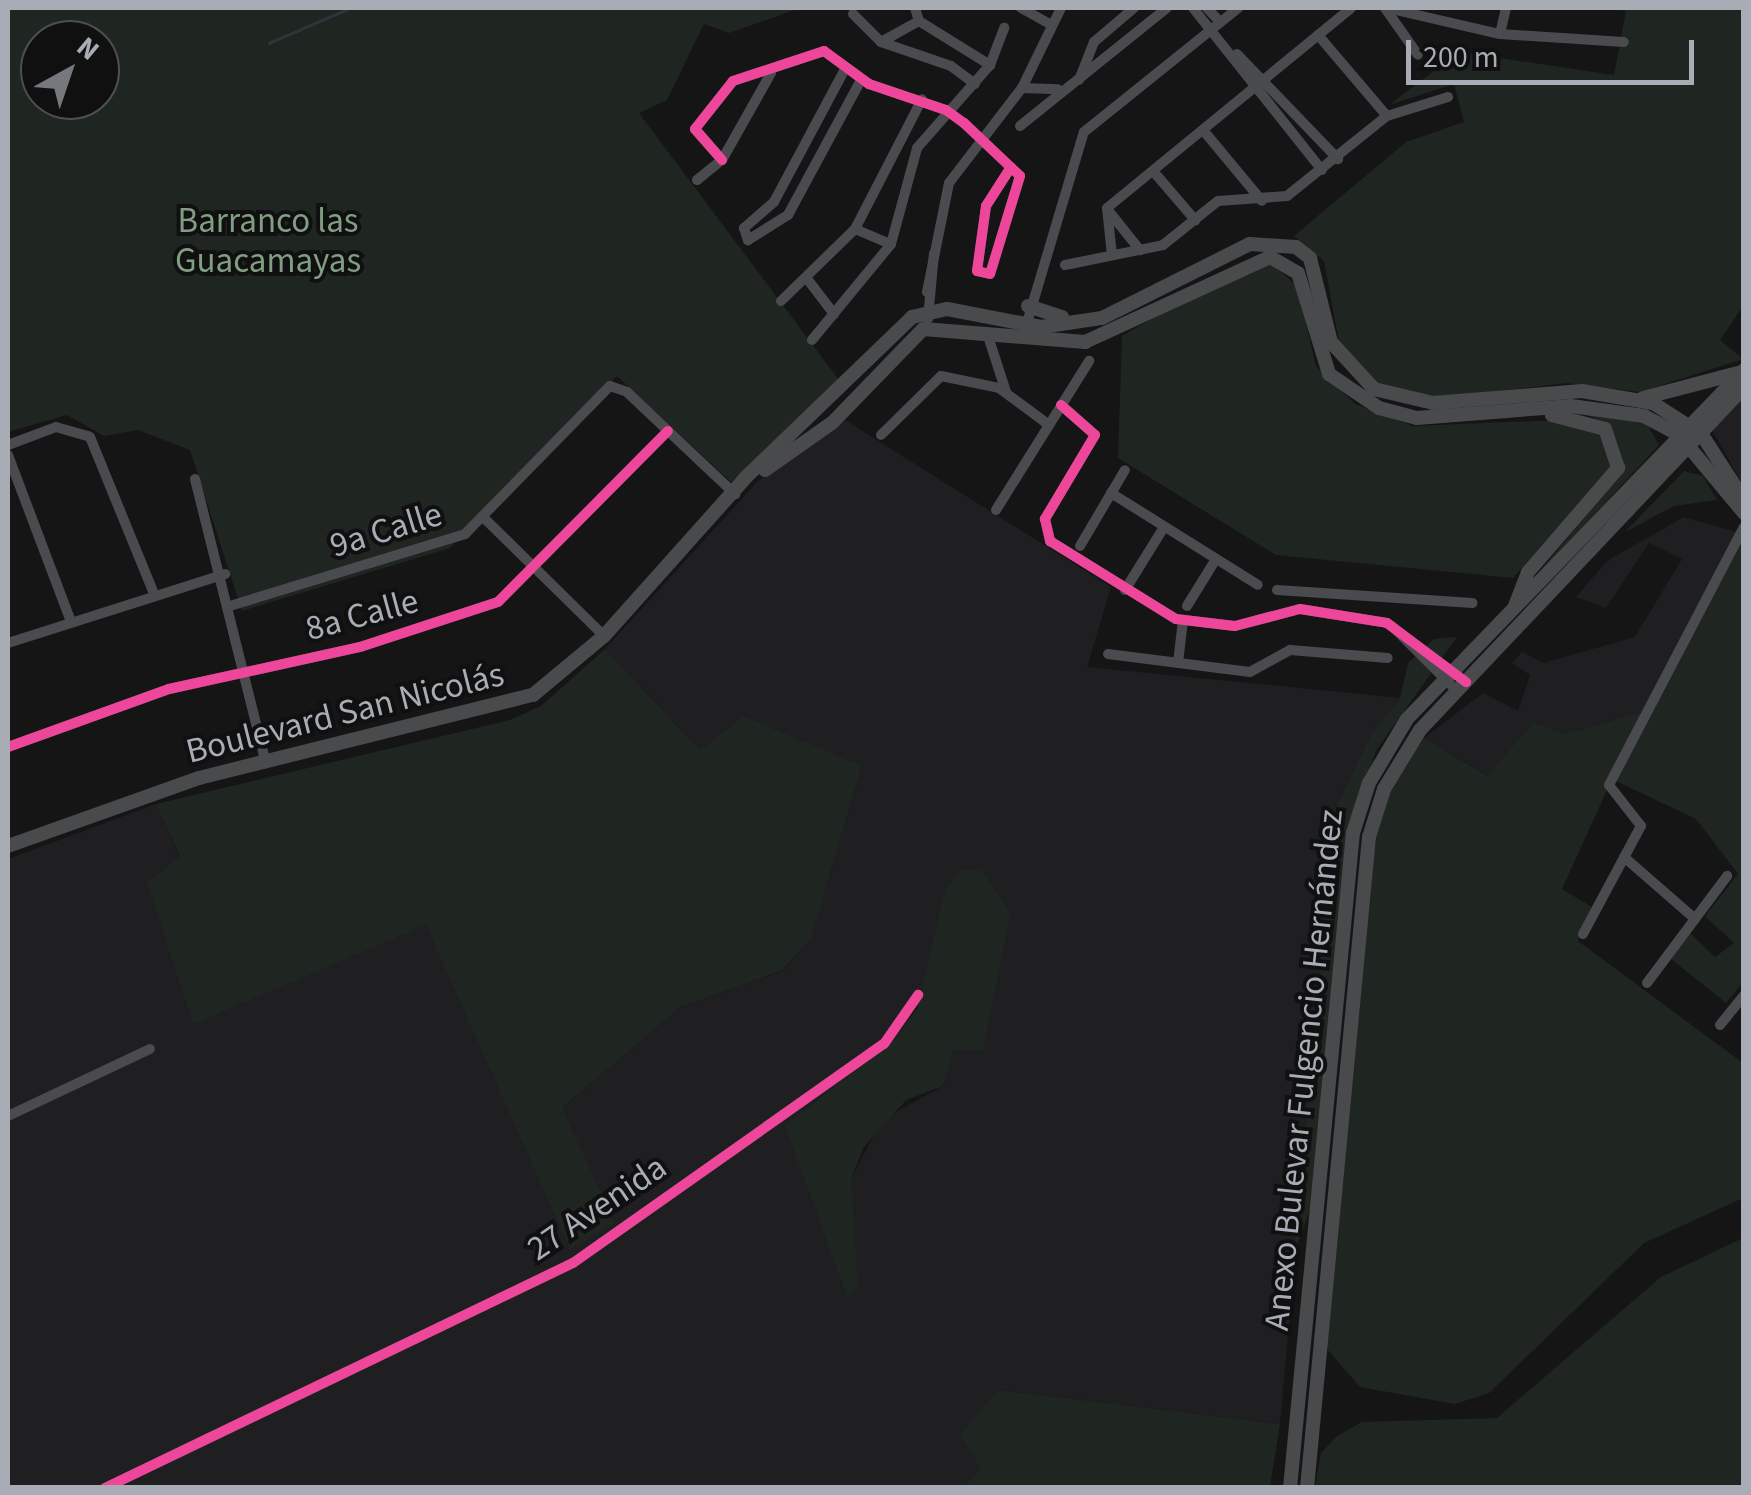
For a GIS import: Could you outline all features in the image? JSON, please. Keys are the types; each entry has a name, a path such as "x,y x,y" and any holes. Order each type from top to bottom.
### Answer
{"main road":[{"path":"991,334 1102,318 1179,287 1240,247 1296,247 1320,278 1342,362 1390,397 1433,403 1582,390 1637,399 1690,431 1744,500"},
{"path":"929,328 1084,342 1270,257 1298,272 1319,357 1346,390 1417,418 1616,410 1690,431"},
{"path":"1028,306 1040,317 1071,316 1179,287"},
{"path":"927,310 1026,326"},
{"name":"Boulevard San Nicolás","path":"8,846 266,763 501,708 546,686 604,636 738,491 894,332 927,310"},
{"name":"Boulevard San Nicolás","path":"738,491 833,422 929,328"},
{"path":"1637,399 1743,370"},
{"path":"1690,431 1743,370"},
{"path":"1690,431 1744,387"},
{"path":"1496,413 1586,418 1604,429 1618,457 1610,487 1528,572 1515,608"},
{"name":"Anexo Bulevar Fulgencio Hernández","path":"1290,1488 1353,833 1388,745 1674,467 1691,448 1690,431"},
{"name":"Anexo Bulevar Fulgencio Hernández","path":"1307,1488 1369,836 1402,754 1455,681 1515,608 1690,431"},
{"path":"1691,448 1744,513"},
{"path":"1674,467 1715,475"}],"street":[{"path":"915,8 919,21 990,65"},
{"path":"1021,8 1050,24"},
{"path":"929,328 928,292 949,184 1022,88 1061,8"},
{"path":"1080,80 1094,42 1134,8"},
{"path":"1020,126 1058,89 1080,80 1167,8"},
{"path":"1194,8 1218,22"},
{"path":"1207,8 1257,86 1322,170"},
{"path":"1026,326 1028,306 1084,132 1238,8"},
{"path":"1106,208 1351,8"},
{"path":"1386,8 1500,34 1624,42"},
{"path":"1386,8 1418,55"},
{"path":"1500,34 1506,8"},
{"path":"852,14 881,42 951,66 975,84"},
{"path":"881,42 919,21"},
{"path":"812,340 891,244 908,166 946,110 990,65 1004,28"},
{"path":"1318,35 1387,116"},
{"path":"722,160 695,128 733,81 771,73 822,51 861,80 946,110 1011,167 1022,182 990,274 977,272 986,206 1011,167"},
{"path":"1236,54 1268,78 1338,159"},
{"path":"846,70 774,202 744,228 748,240 788,215 861,80"},
{"path":"697,180 722,160 771,73"},
{"path":"1022,88 1058,89"},
{"path":"1066,265 1163,245 1218,201 1262,201 1322,170 1387,116 1448,97"},
{"path":"781,301 808,280 855,229 922,99"},
{"path":"1203,130 1262,201"},
{"path":"809,141 826,149"},
{"path":"1153,170 1195,220"},
{"path":"1106,208 1140,250"},
{"path":"1106,208 1112,256"},
{"path":"855,229 891,244"},
{"path":"808,280 834,314"},
{"path":"991,334 1003,390"},
{"path":"996,510 1089,361"},
{"path":"881,435 941,376 1003,390 1049,425"},
{"name":"9a Calle","path":"233,604 456,538 485,519 597,393 616,386 668,431"},
{"path":"1062,405 1095,435 1044,533 1125,590 1183,620 1235,626 1278,610 1309,610 1392,625 1455,681"},
{"path":"8,444 56,427 79,430 96,444 154,591"},
{"path":"668,431 738,491"},
{"name":"8a Calle","path":"8,747 169,688 246,672 480,610 537,571 668,431"},
{"path":"8,454 71,622"},
{"path":"1080,546 1126,470"},
{"path":"196,479 233,604 266,763"},
{"path":"1111,493 1258,585"},
{"path":"485,519 604,636"},
{"path":"1125,590 1164,527"},
{"path":"1583,934 1624,857 1640,817 1609,784 1744,527"},
{"path":"1188,606 1216,559"},
{"path":"8,643 154,591 224,574"},
{"path":"1277,590 1474,604"},
{"path":"1309,610 1312,595"},
{"path":"1178,663 1183,620"},
{"path":"1108,654 1250,672 1290,650 1388,658"},
{"path":"1624,857 1695,918"},
{"path":"1647,984 1726,876"},
{"name":"27 Avenida","path":"106,1488 573,1263 884,1044 918,995"},
{"path":"1720,1025 1744,996"},
{"path":"8,1116 150,1050"}],"shaded area":[{"path":"1743,397 1743,485 1708,423"},
{"path":"845,420 1111,587 1087,667 1400,698 1372,732 1334,810 1280,1424 999,1390 981,1469 962,1487 8,1488 8,859 156,804 180,858 194,1023 426,924 570,1248 614,1223 561,1109 681,1007 784,970 811,937 862,767 743,716 700,750 605,649 758,481","holes":["1011,914 983,1049 952,1049 943,1086 882,1120 851,1179 850,1216 785,1125 893,1041 927,979"]},
{"path":"1684,517 1736,532 1646,711 1565,734 1533,722 1489,776 1424,738 1483,693 1518,711 1530,675 1512,663 1522,652 1543,663 1635,637 1682,559 1649,543 1606,608 1576,597 1607,561"}],"green space":[{"name":"Barranco las Guacamayas","path":"8,8 800,8 729,33 704,24 667,100 639,113 839,380 731,482 617,376 450,548 242,611 190,450 138,430 104,436 67,415 8,432"},
{"path":"1587,8 1743,8 1743,306 1720,340 1743,359 1640,392 1567,383 1444,397 1389,392 1341,353 1324,261 1294,236 1406,142 1464,122 1454,84 1389,105 1439,67 1419,46 1614,75 1626,11"},
{"path":"1271,263 1297,286 1316,366 1355,404 1413,426 1559,420 1598,431 1610,467 1513,578 1276,555 1118,458 1122,336 1243,267"},
{"path":"1579,411 1647,424 1659,445 1524,590 1616,480 1598,420"},
{"path":"1684,471 1703,476 1717,500 1674,506 1625,532"},
{"path":"1736,532 1744,539 1743,982 1726,1003 1671,959 1689,932 1715,957 1734,943 1705,916 1738,874 1696,819 1612,779 1562,889 1592,907 1578,941 1743,1063 1743,1198 1644,1243 1489,1393 1455,1404 1360,1387 1327,1349 1377,821 1395,778 1424,738 1488,776 1533,722 1565,734 1646,711"},
{"path":"1457,637 1377,749 1354,811 1310,1210 1295,1250 1334,810 1372,732 1400,698 1408,663 1434,639"},
{"path":"605,649 700,750 743,716 862,766 811,938 783,970 681,1007 562,1108 615,1223 570,1249 426,925 193,1024 147,882 180,857 156,804 510,720 541,706"},
{"path":"960,869 982,871 1011,914 983,1050 953,1049 943,1086 906,1100 864,1147 851,1179 858,1286 848,1299 785,1125 893,1041 917,1008 945,890"},
{"path":"1743,1238 1743,1487 1315,1487 1321,1453 1337,1436 1362,1422 1497,1418 1661,1277"},
{"path":"999,1390 1280,1424 1270,1487 962,1487 981,1469 960,1434"}],"waterway":[{"path":"269,43 350,8"}],"cycle path":[{"path":"722,160 695,129 733,81 824,51 869,84 946,110 964,123 1020,176 990,274 977,271 986,206 1011,167"},
{"path":"1061,405 1095,435 1045,519 1050,541 1176,619 1235,626 1300,609 1387,623 1466,682"},
{"path":"8,747 169,689 360,647 498,602 668,431"},
{"path":"105,1488 573,1263 884,1044 918,995"}]}
